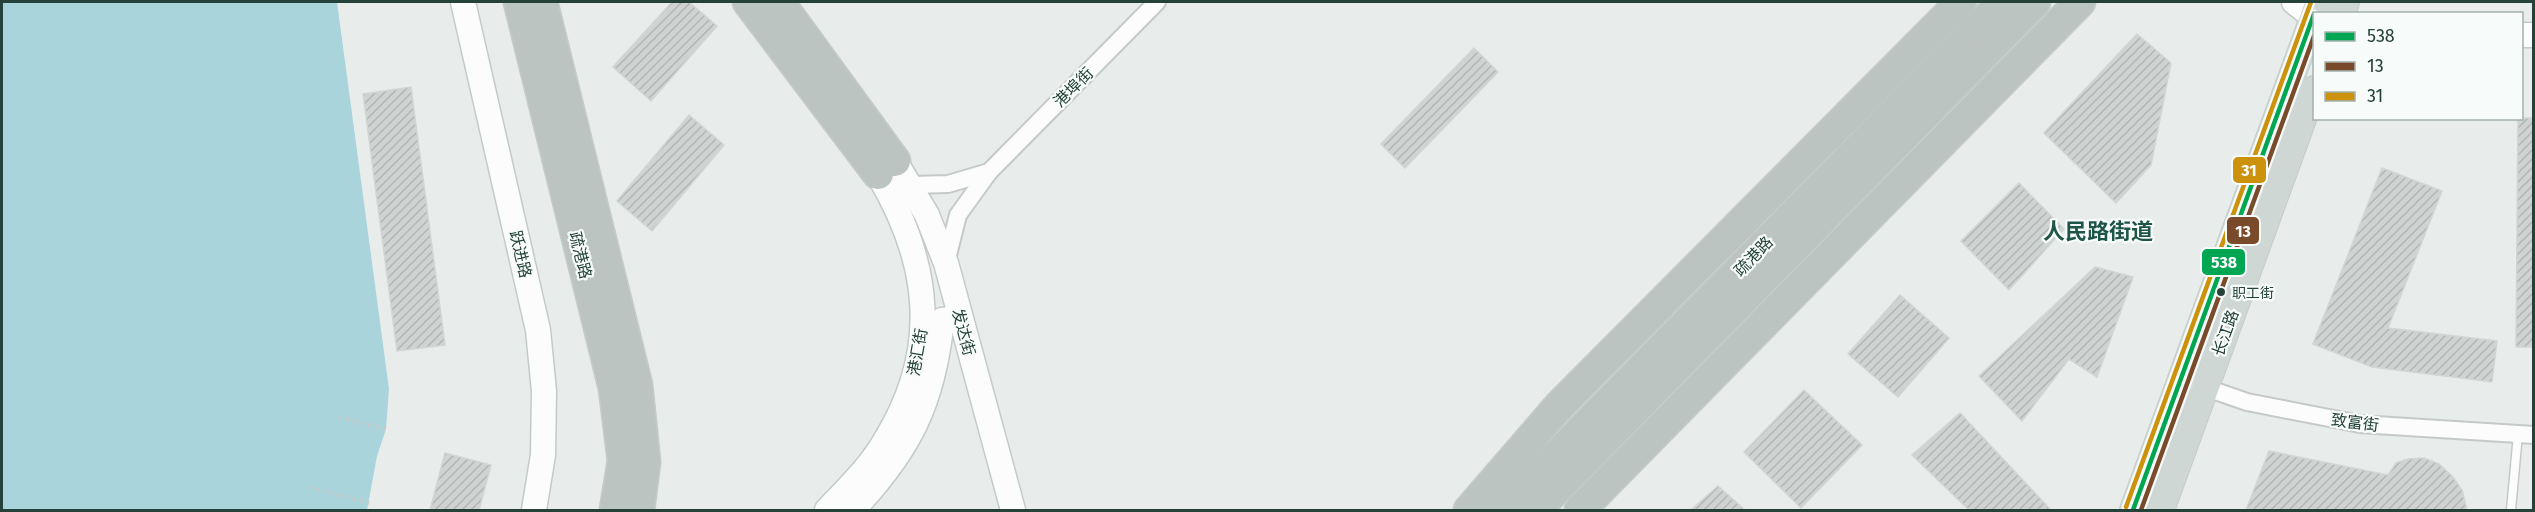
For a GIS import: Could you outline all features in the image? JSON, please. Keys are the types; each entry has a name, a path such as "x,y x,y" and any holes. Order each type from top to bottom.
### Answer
{"highway":[{"name":"疏港路","path":"519,2 614,388 622,461 615,510"},
{"path":"542,2 637,385 645,462 639,510"},
{"path":"748,2 895,173"},
{"path":"779,2 895,173"},
{"path":"1469,510 1559,406 1961,2"},
{"name":"疏港路","path":"1503,510 2003,2"},
{"name":"疏港路","path":"1536,510 2035,2"},
{"path":"1580,510 2080,2"}],"main road":[{"name":"长江路","path":"2133,510 2313,17"},
{"name":"长江路","path":"2161,510 2313,92"}],"street":[{"name":"跃进路","path":"463,2 538,330 544,391 544,444 534,510"},
{"name":"港埠街","path":"946,263 958,215 989,172 1157,2"},
{"path":"895,173 948,184 989,172"},
{"name":"发达街","path":"895,173 927,215 946,263 941,320 1013,510"},
{"name":"港汇街","path":"853,510 877,485 904,447 928,399 937,361 941,320 920,277 911,240 896,204 895,173"},
{"name":"港汇街","path":"827,510 885,442 904,405 918,361 941,320"},
{"name":"致富街","path":"2181,379 2247,402 2361,424 2526,435"}],"lane":[{"path":"2511,510 2526,435"}],"path":[{"path":"339,417 386,429"},
{"path":"309,487 369,503"}],"water":[{"path":"2,2 337,2 389,389 386,429 377,456 367,510 2,510"}],"building":[{"path":"672,2 689,2 717,26 651,101 613,67"},
{"path":"2137,34 2171,63 2151,165 2116,203 2044,133"},
{"path":"1474,48 1498,72 1405,168 1381,144"},
{"path":"411,87 445,345 397,351 363,94"},
{"path":"689,115 724,145 652,231 617,201"},
{"path":"2534,118 2534,347 2516,347 2518,120"},
{"path":"2382,168 2442,191 2388,328 2497,341 2492,382 2372,367 2313,344"},
{"path":"2019,183 2064,229 2009,290 1961,241"},
{"path":"2095,267 2133,277 2097,377 2069,359 2022,421 1979,376"},
{"path":"1900,295 1949,338 1898,397 1848,354"},
{"path":"1804,390 1862,445 1801,508 1744,452"},
{"path":"1960,413 2051,510 1969,510 1912,455"},
{"path":"2269,451 2388,475 2396,463 2408,459 2424,458 2439,464 2453,477 2462,490 2467,510 2246,510"},
{"path":"445,453 491,465 479,510 430,510"},
{"path":"1718,486 1745,510 1691,510"}],"transit line":[{"name":"31","path":"2126,507 2311,2"},
{"name":"538","path":"2133,510 2313,17"},
{"name":"13","path":"2141,510 2313,39"}],"place":[{"name":"职工街","path":"2221,292"}],"district":[{"name":"人民路街道","path":"2098,231"}]}
